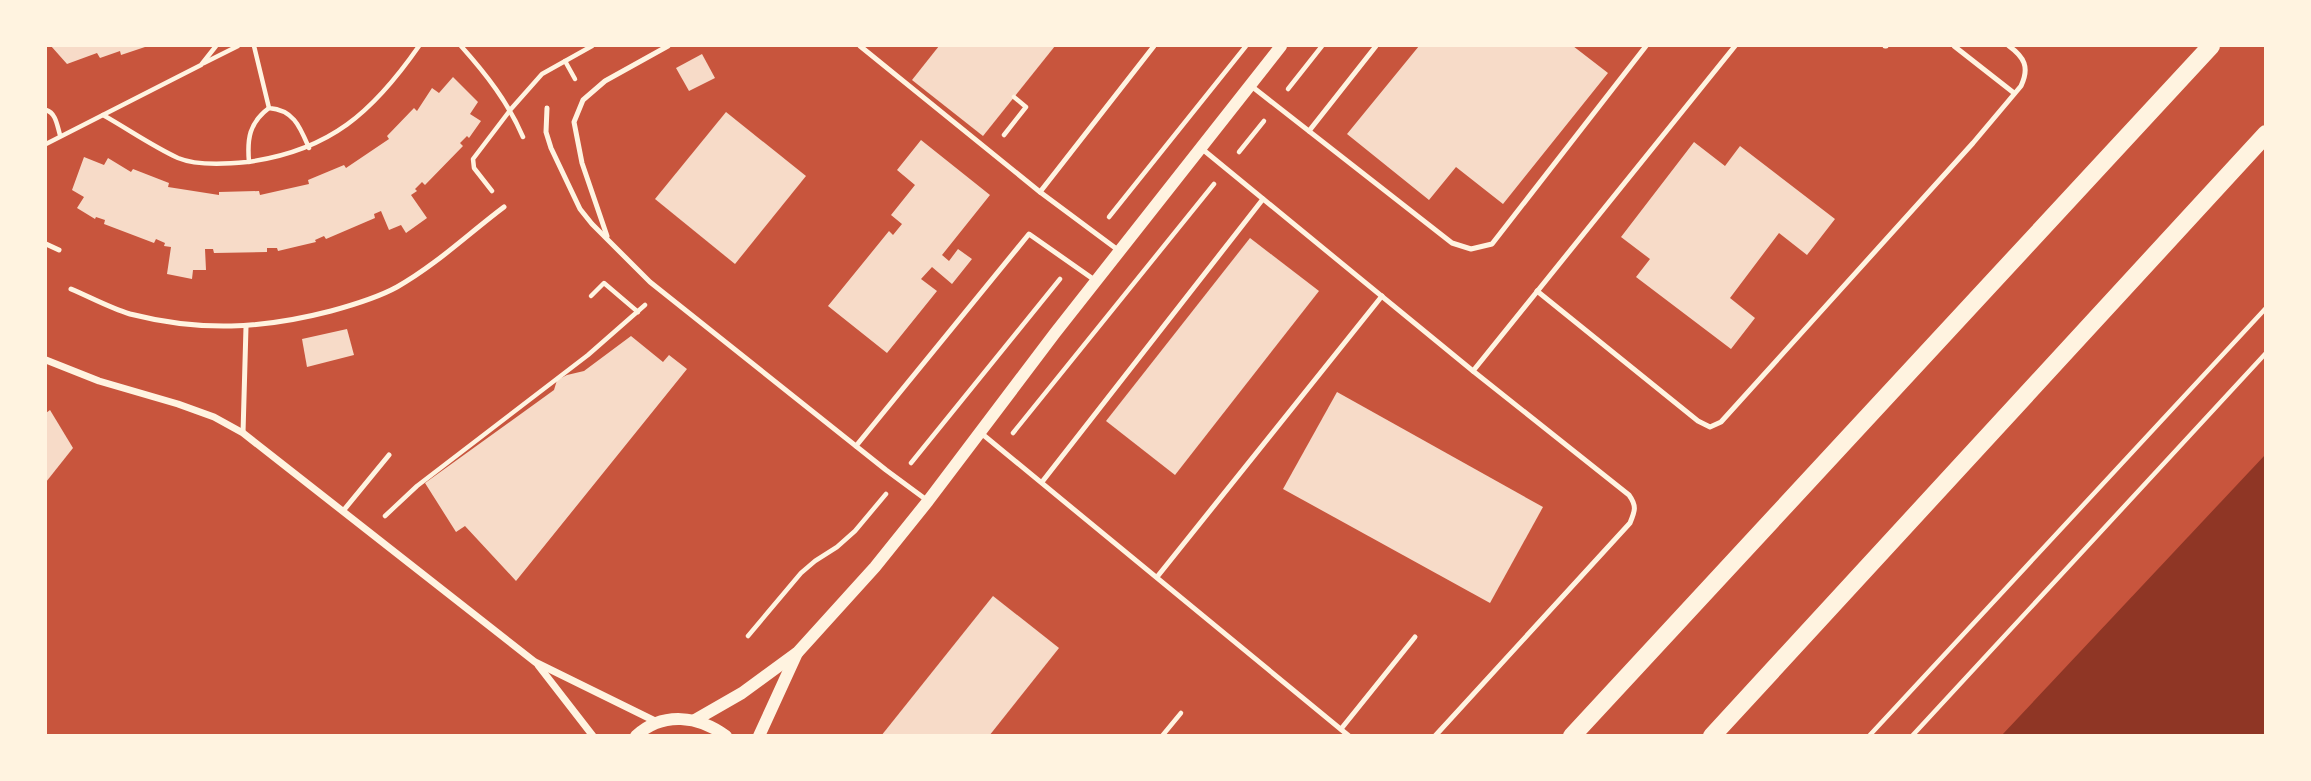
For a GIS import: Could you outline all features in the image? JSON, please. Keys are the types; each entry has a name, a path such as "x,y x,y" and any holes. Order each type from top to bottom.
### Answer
{"main road":[{"path":"1572,736 2211,46"},
{"path":"1712,736 2266,134"}],"street":[{"path":"695,720 742,693 798,652 875,567 1281,46"},
{"path":"46,360 99,382 178,404 243,433 535,662 657,722"},
{"path":"760,736 798,652"},
{"path":"535,662 593,736"},
{"path":"636,736 657,722 676,718 695,720 712,726 726,736"}],"lane":[{"path":"608,239 582,163 574,122 583,100 605,81 668,46"},
{"path":"860,46 1040,192 1120,252"},
{"path":"1040,192 1154,46"},
{"path":"1309,131 1376,46"},
{"path":"1250,85 1451,243 1471,249 1492,244 1646,46"},
{"path":"1473,371 1735,46"},
{"path":"1954,46 2014,93"},
{"path":"1537,291 1698,421 1710,427 1721,422 1973,143 2014,93 2025,76 2026,67 2019,54 2009,46"},
{"path":"547,108 546,132 559,166 580,209 608,239 650,282 928,501"},
{"path":"1201,148 1629,495 1635,504 1630,523 1435,736"},
{"path":"1042,482 1263,199"},
{"path":"71,289 128,313 166,321 246,327 305,318 396,288 450,252 504,207"},
{"path":"856,446 1029,234 1096,281"},
{"path":"46,244 59,250"},
{"path":"1157,577 1381,296"},
{"path":"243,433 246,327"},
{"path":"980,432 1349,736"},
{"path":"344,511 389,456"},
{"path":"1341,729 1415,637"}],"path":[{"path":"201,65 216,46"},
{"path":"46,144 238,46"},
{"path":"254,46 269,108"},
{"path":"103,115 180,159 225,165 274,159 309,148 348,125 388,89 419,46"},
{"path":"504,207 474,168 473,159 542,74 592,46"},
{"path":"1096,233 1246,46"},
{"path":"1001,449 1322,46"},
{"path":"990,152 1026,107 1014,97"},
{"path":"249,162 249,133 260,115 269,108 278,109 293,117 299,124 309,148"},
{"path":"46,110 51,111 54,116 60,135"},
{"path":"748,635 801,573 855,531 1072,263"},
{"path":"591,296 604,282 638,312"},
{"path":"369,531 417,486 588,355 645,305"},
{"path":"1869,736 2266,308"},
{"path":"1913,736 2266,353"},
{"path":"1162,736 1181,713"}],"shaded area":[{"path":"2265,455 2265,735 2002,735"}],"building":[{"path":"51,46 148,46 121,55 120,51 100,58 97,53 67,64"},
{"path":"939,46 1055,46 983,136 912,80"},
{"path":"1419,46 1573,46 1608,73 1503,204 1456,167 1429,200 1347,134"},
{"path":"702,54 715,78 689,91 676,68"},
{"path":"453,77 478,102 470,114 481,121 469,138 467,136 460,143 463,146 425,185 422,182 415,189 417,191 411,195 427,218 406,233 401,225 389,230 381,211 374,214 375,218 326,239 324,236 315,240 316,242 278,251 277,248 267,248 267,252 214,253 213,249 205,249 206,270 193,270 192,279 167,274 171,247 164,246 165,243 156,239 154,243 104,224 105,220 95,219 77,208 84,197 72,190 84,157 104,165 108,158 131,172 133,169 169,183 168,187 219,195 219,192 259,191 260,195 309,184 308,180 344,165 346,168 389,139 387,136 414,108 417,111 432,88 439,93"},
{"path":"726,112 806,176 735,264 655,199"},
{"path":"921,140 990,195 942,255 949,261 958,249 972,259 952,284 932,267 921,279 937,291 887,353 828,306 889,231 893,235 902,224 891,215 915,185 897,170"},
{"path":"1694,142 1725,166 1740,146 1835,219 1807,255 1779,233 1730,298 1755,318 1731,349 1636,277 1650,259 1621,237"},
{"path":"1250,238 1319,291 1175,475 1106,421"},
{"path":"347,329 354,355 307,367 302,339"},
{"path":"631,336 663,362 669,355 687,369 516,581 465,526 456,532 425,483 554,390 557,380 584,371"},
{"path":"1337,392 1543,507 1490,603 1283,489"},
{"path":"50,410 73,448 46,482 46,413"},
{"path":"993,596 1059,648 989,736 881,736"}]}
